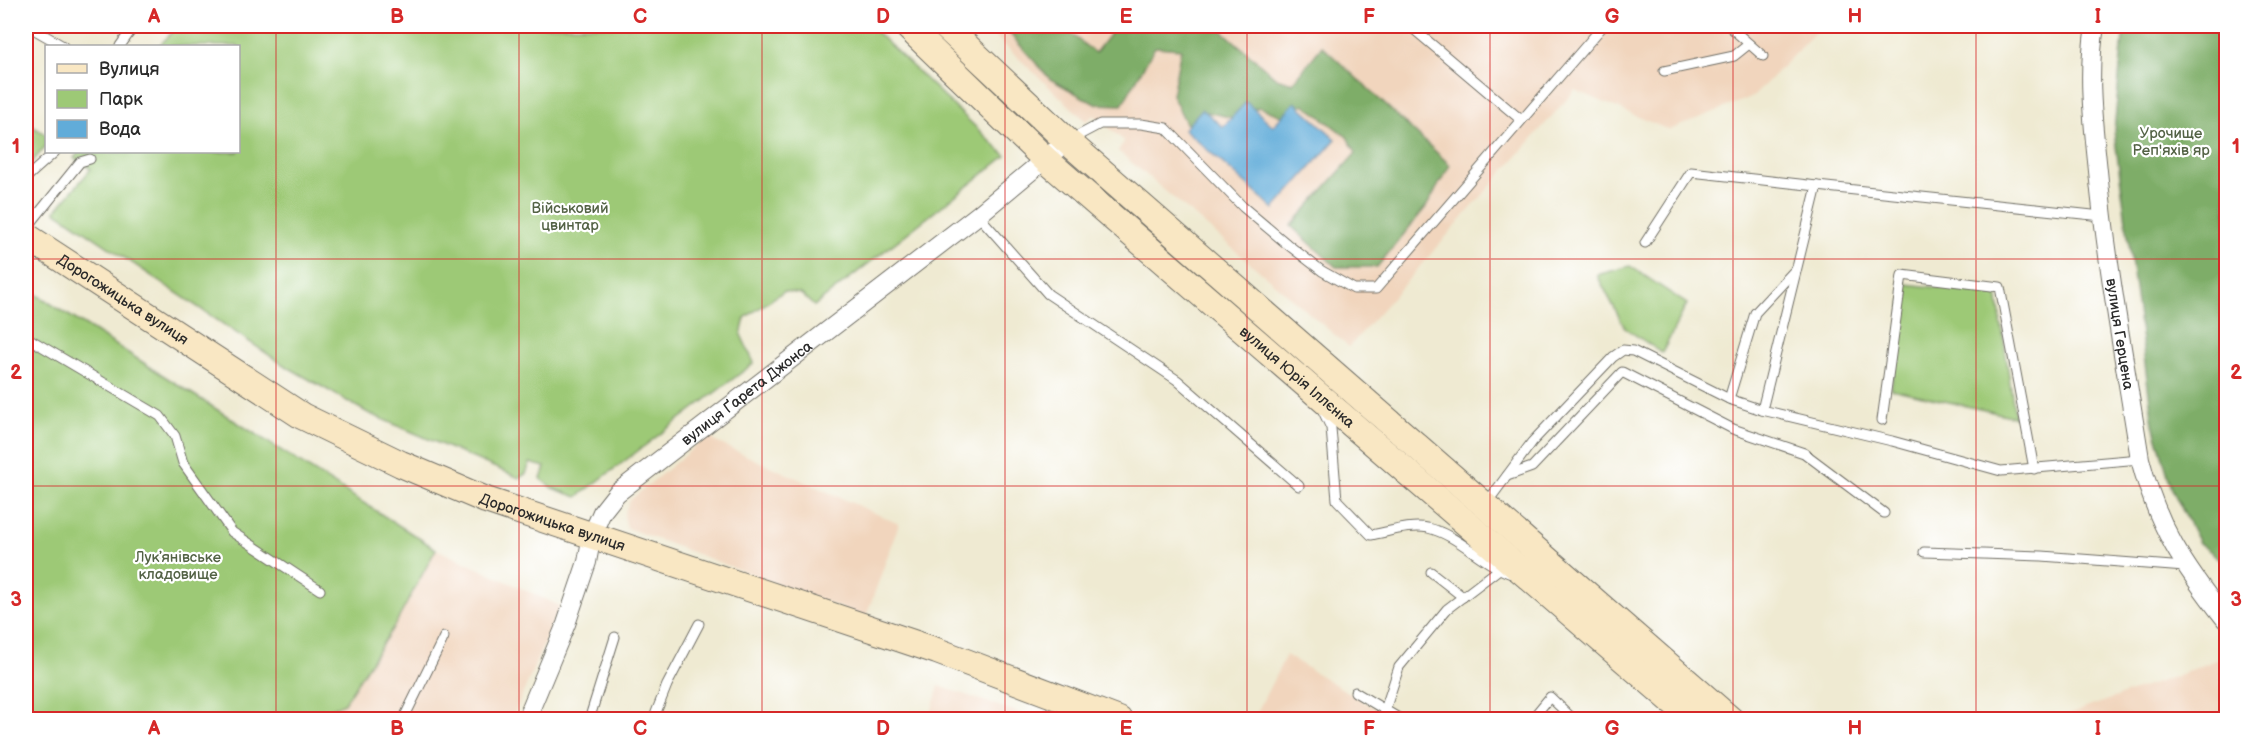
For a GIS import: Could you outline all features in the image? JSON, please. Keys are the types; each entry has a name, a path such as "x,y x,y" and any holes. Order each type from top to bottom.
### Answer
{"main road":[{"name":"вулиця Юрія Іллєнка","path":"907,26 1045,159 1694,720"},
{"name":"вулиця Юрія Іллєнка","path":"945,26 1067,141 1731,720"},
{"name":"Дорогожицька вулиця","path":"26,236 302,416 443,482 592,535 937,651 1119,720"}],"street":[{"name":"вулиця Герцена","path":"2095,26 2090,59 2091,104 2102,216 2140,459 2148,491 2185,567 2226,620"},
{"name":"вулиця Ґарета Джонса","path":"525,720 566,624 587,562 592,535 602,512 617,493 978,215 1067,141"}],"lane":[{"path":"28,26 61,45"},
{"path":"121,45 134,26"},
{"path":"1410,26 1520,119"},
{"path":"1067,141 1100,124 1141,124 1166,128 1222,187 1287,244 1322,271 1354,289 1376,289 1520,119 1603,26"},
{"path":"1729,26 1763,56"},
{"path":"1664,70 1734,56 1749,44"},
{"path":"26,178 54,153"},
{"path":"26,229 80,162 90,159"},
{"path":"1645,243 1691,172 2102,216"},
{"path":"1762,410 1816,186"},
{"path":"978,215 1048,294 1177,380 1299,486"},
{"path":"1729,399 1755,313 1797,268"},
{"path":"1882,420 1902,276 2001,287 2034,469"},
{"path":"26,337 160,416 175,436 183,463 232,532 320,590"},
{"path":"1486,504 1532,442 1613,357 1623,350 1633,351 1729,399 1762,410 1892,441 2001,471 2140,459"},
{"path":"1507,476 1532,467 1622,372 1732,429 1804,453 1884,513"},
{"path":"1311,388 1331,428 1337,500 1371,535 1426,527 1445,534 1498,570 1537,583"},
{"path":"1924,552 2042,556 2185,567"},
{"path":"1385,710 1399,667 1447,609 1498,570"},
{"path":"1431,572 1463,597"},
{"path":"653,720 699,624"},
{"path":"403,720 444,637"},
{"path":"589,720 615,637"},
{"path":"1354,692 1402,720"},
{"path":"1531,719 1550,697 1574,720"}],"shaded area":[{"path":"984,26 1821,26 1754,96 1669,130 1575,90 1349,347 1118,151 1124,141 1094,115 1086,121"},
{"path":"709,435 716,442 899,524 866,617 627,528 624,515 629,501"},
{"path":"436,549 560,606 512,719 310,720 344,703 396,623"},
{"path":"1286,655 1379,711 1376,719 1253,720"},
{"path":"2226,656 2226,719 2055,719 2176,676"},
{"path":"939,686 1037,719 929,719"}],"green space":[{"name":"Військовий цвинтар","path":"178,26 870,26 1006,156 814,306 801,294 784,291 745,318 741,335 754,363 577,497 552,488 541,479 545,467 530,463 526,474 519,478 368,413 284,365 55,211 91,169 74,158 78,153 240,153 240,45 160,45"},
{"path":"1003,26 1061,26 1095,53 1113,30 1111,26 1217,26 1276,78 1293,83 1322,46 1450,165 1426,207 1377,267 1336,267 1291,226 1356,153 1347,137 1304,104 1284,117 1259,107 1233,118 1207,112 1187,125 1172,95 1181,49 1155,47 1122,105 1095,104 1050,79"},
{"name":"Урочище Реп'яхів яр","path":"2124,26 2226,26 2226,563 2199,543 2172,489 2153,424 2114,131"},
{"path":"26,122 45,134 45,147 26,169"},
{"path":"1630,266 1687,304 1662,353 1625,328 1597,275"},
{"path":"1905,284 1997,294 2015,417 1891,389"},
{"name":"Лукʼянівське кладовище","path":"26,288 436,549 396,623 344,703 310,719 26,719"}],"water":[{"path":"1246,102 1273,126 1295,102 1336,139 1274,209 1184,129 1202,109 1223,127"}]}
